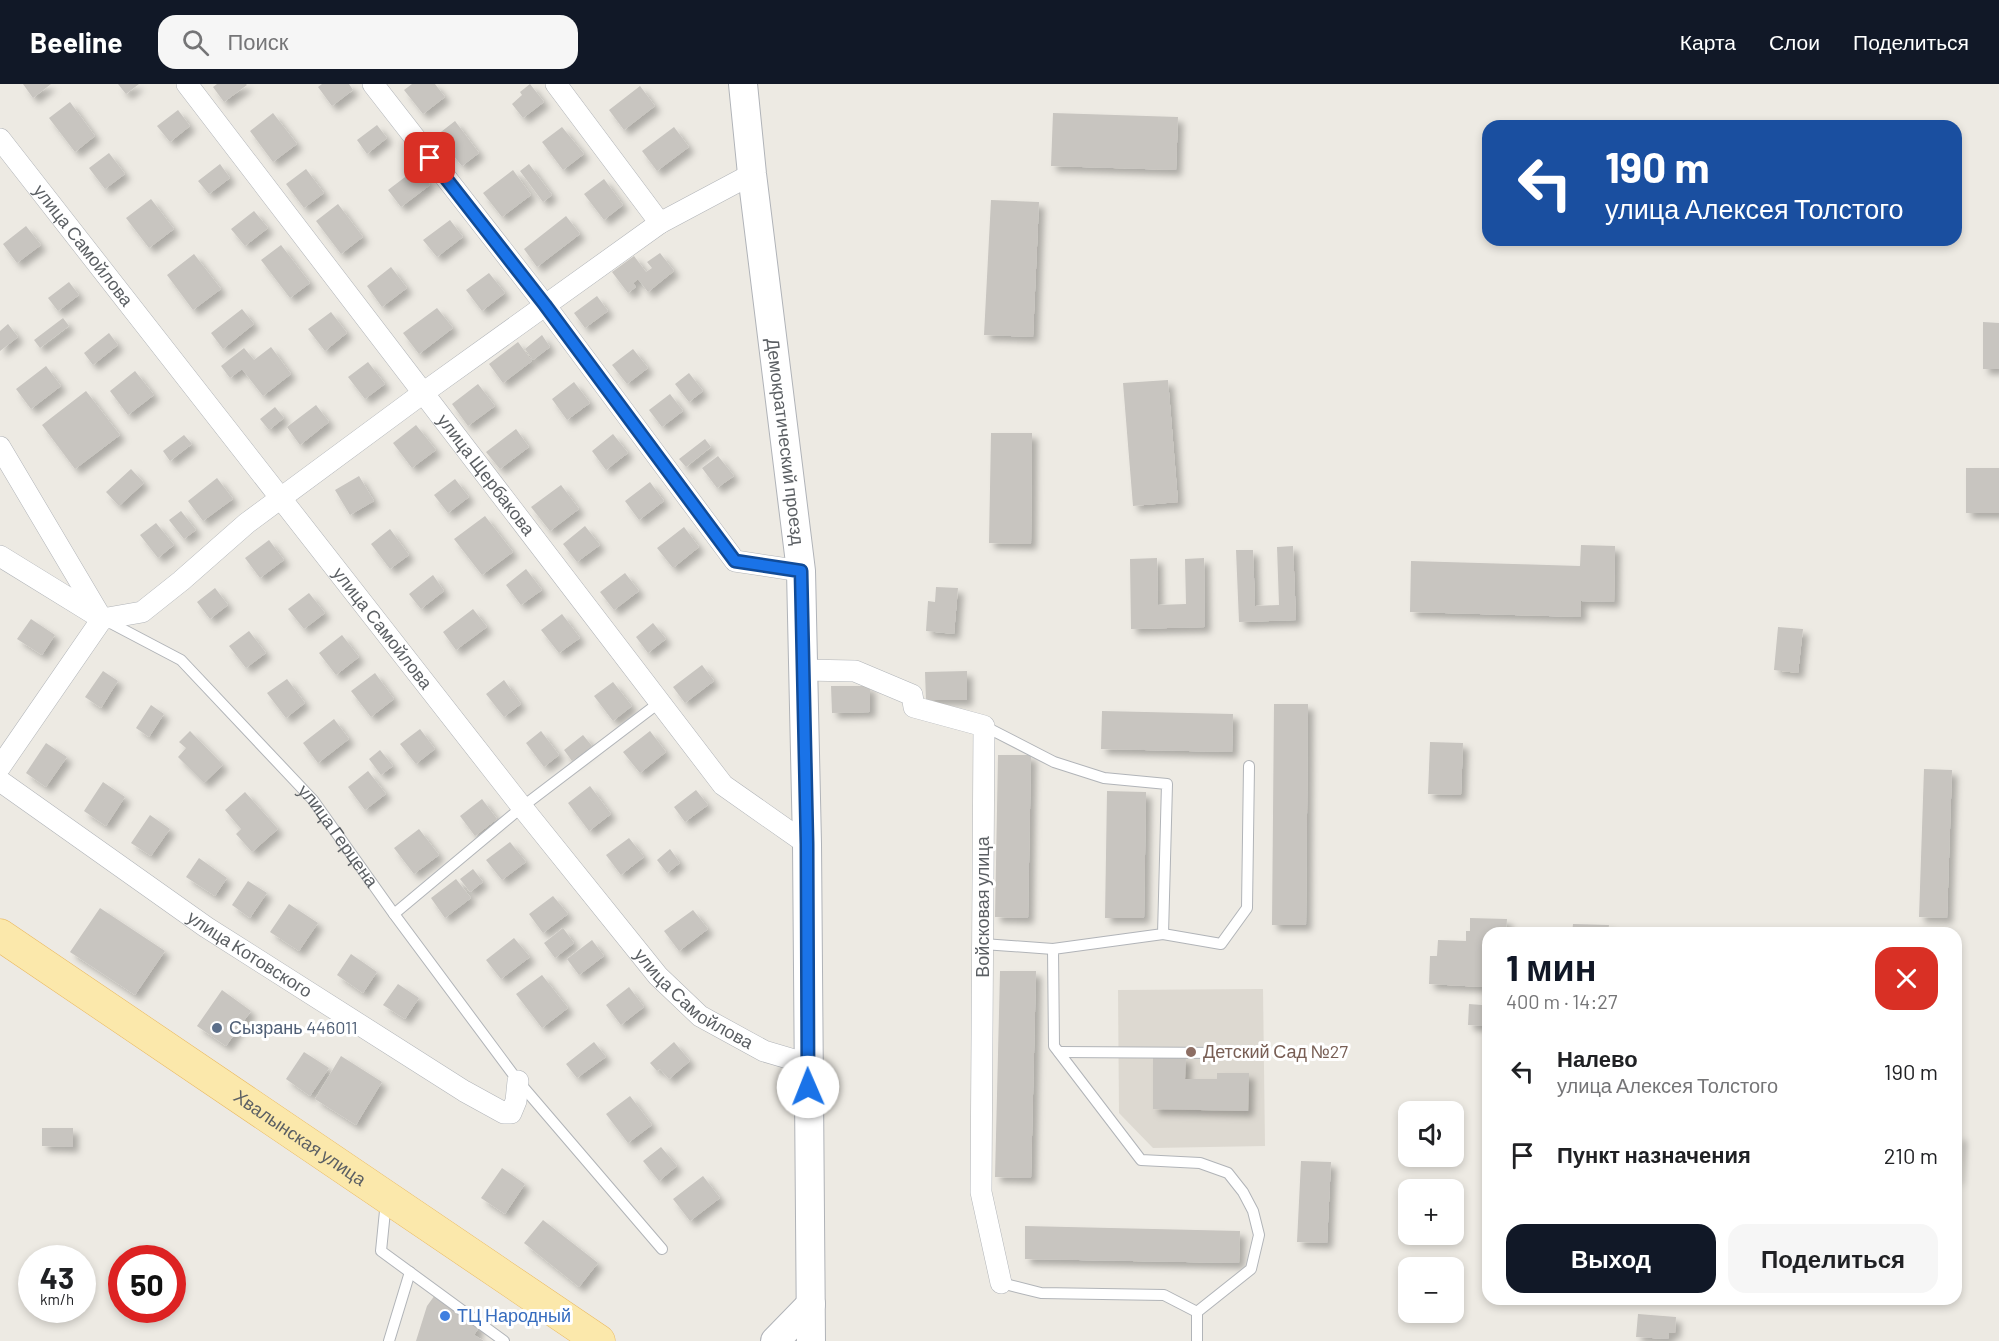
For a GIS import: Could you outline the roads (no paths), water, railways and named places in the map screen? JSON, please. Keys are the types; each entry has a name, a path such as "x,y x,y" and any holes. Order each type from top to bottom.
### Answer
{"main road":[{"name":"Демократический проезд","path":"744,84 752,174 801,571 807,844 811,1341"},
{"name":"Хвалынская улица","path":"0,935 599,1341"},
{"path":"775,1341 811,1304"}],"street":[{"name":"улица Щербакова","path":"187,84 723,784 807,844"},
{"path":"373,84 545,305 735,561 801,571"},
{"path":"556,84 660,223"},
{"name":"улица Самойлова","path":"0,139 522,807 658,976 700,1016 764,1051 808,1064"},
{"path":"0,556 102,619 142,612 281,497 545,305 660,223 752,174"},
{"path":"0,447 102,619"},
{"path":"0,767 102,619"},
{"path":"803,670 855,671 912,695 914,707 984,726"},
{"name":"Войсковая улица","path":"984,726 981,1192 1001,1283"},
{"name":"улица Котовского","path":"0,782 206,927 464,1091 504,1113 511,1113 516,1101 518,1081"}],"lane":[{"name":"улица Герцена","path":"102,619 181,660 313,800 518,1081 662,1249"},
{"path":"394,914 522,807 660,702"},
{"path":"984,726 1054,762 1104,778 1167,784 1163,934"},
{"path":"983,944 1053,949 1163,934 1221,944 1246,908 1249,766"},
{"path":"1053,949 1054,1046 1141,1160 1200,1163 1228,1173 1243,1192 1253,1211 1259,1235 1251,1269 1197,1312"},
{"path":"1059,1052 1227,1053"},
{"path":"387,1197 381,1251 504,1341"},
{"path":"389,1341 410,1272"},
{"path":"1001,1283 1041,1293 1164,1295 1197,1312"},
{"path":"1197,1312 1197,1341"}],"place":[{"name":"Сызрань 446011","path":"217,1028"},
{"name":"Детский Сад №27","path":"1191,1052"},
{"name":"ТЦ Народный","path":"445,1316"}]}
